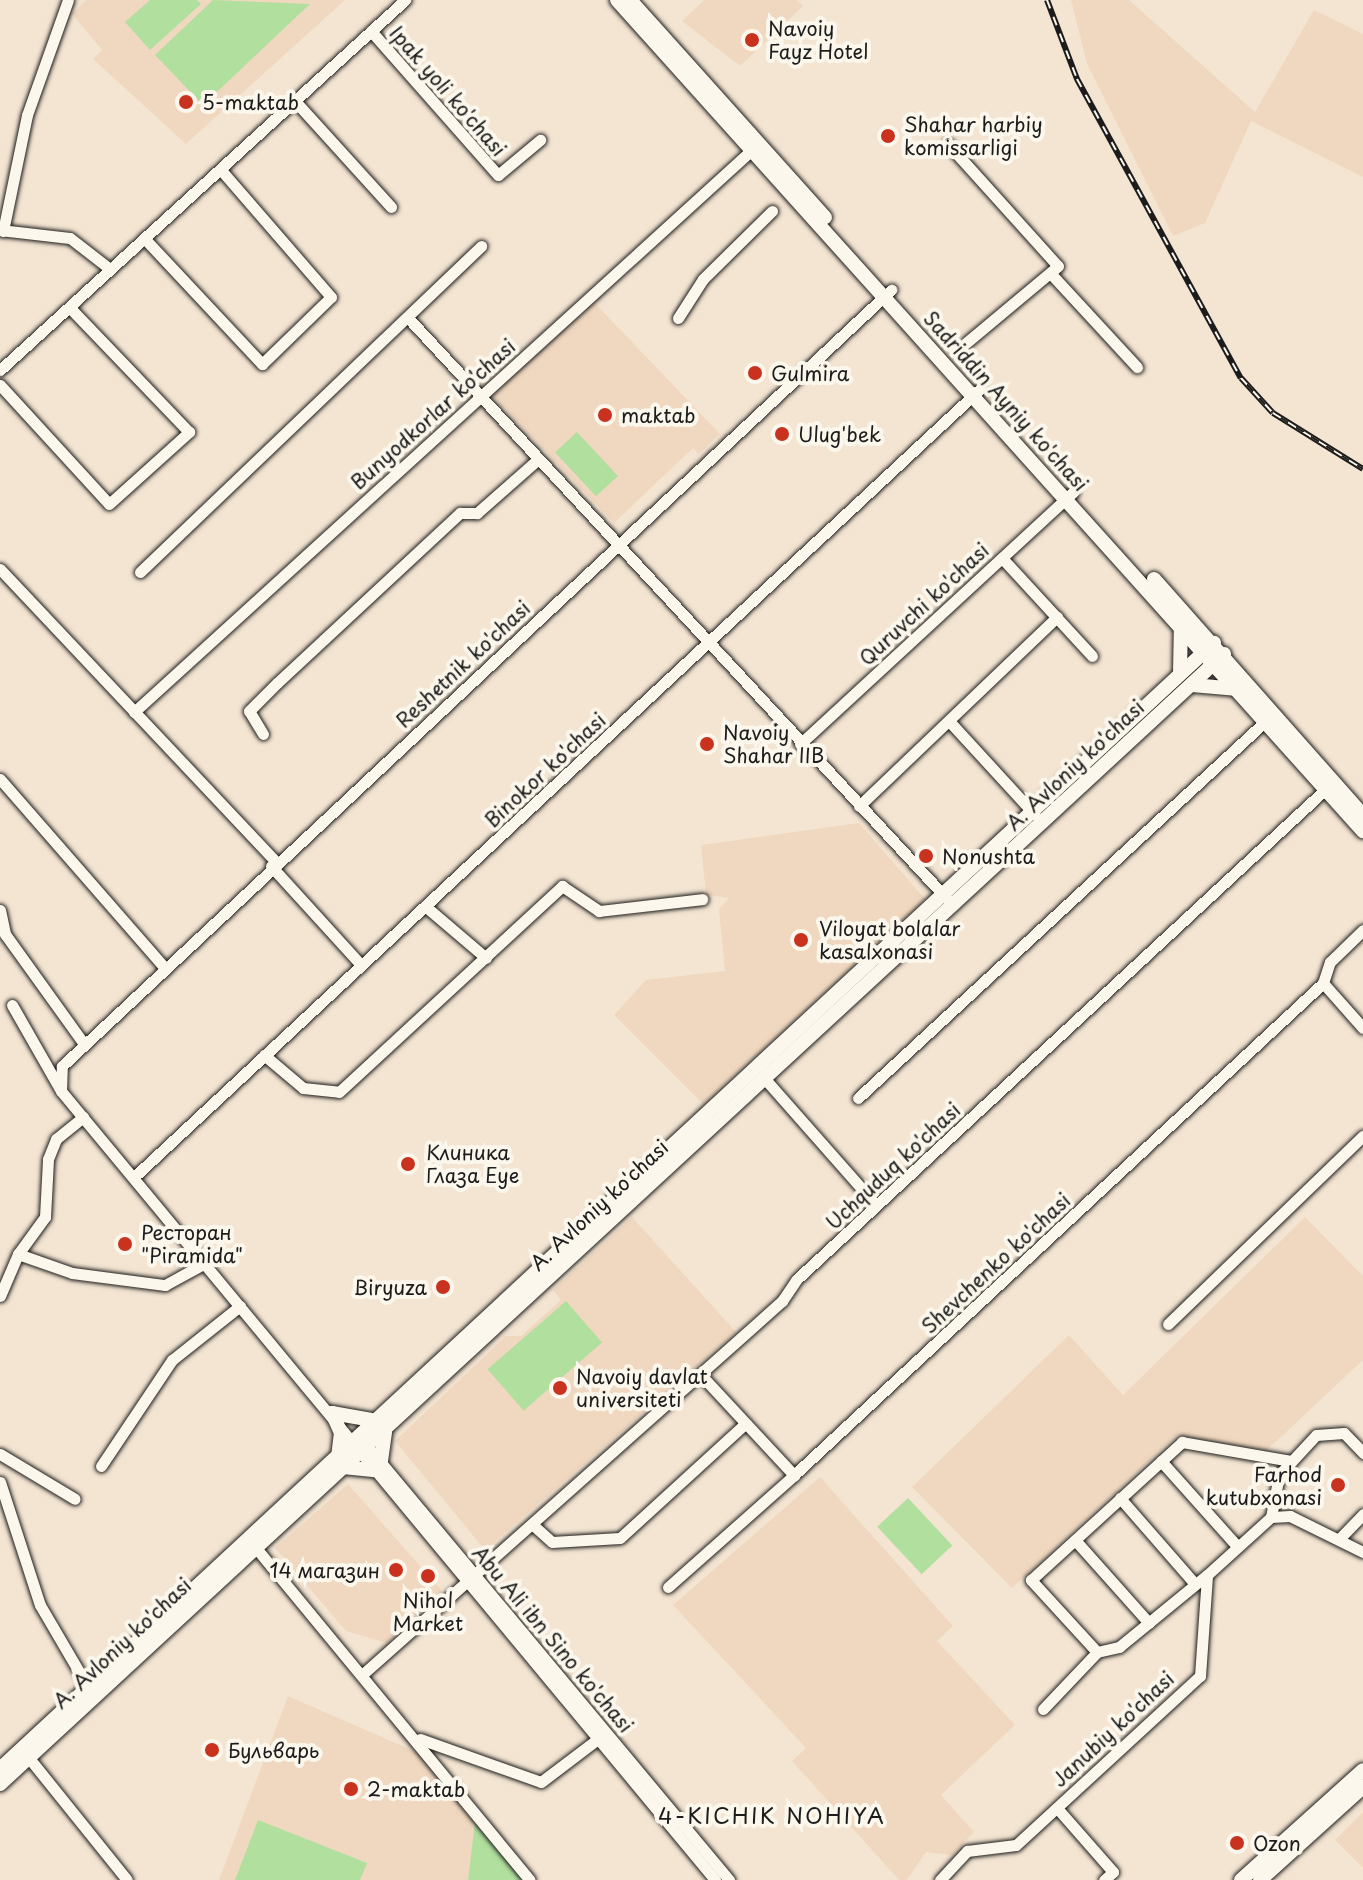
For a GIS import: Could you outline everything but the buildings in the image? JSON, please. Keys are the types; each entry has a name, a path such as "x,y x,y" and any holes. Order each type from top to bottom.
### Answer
{"main road":[{"name":"Sadriddin Ayniy ko'chasi","path":"617,0 1215,652 1330,785 1363,831"},
{"name":"Sadriddin Ayniy ko'chasi","path":"630,0 754,148"},
{"name":"Sadriddin Ayniy ko'chasi","path":"1070,494 1181,622 1215,652 1241,690 1271,716"},
{"path":"1181,622 1186,648 1184,682 1219,682 1241,690"},
{"name":"A. Avloniy ko'chasi","path":"382,1425 1215,652"},
{"name":"A. Avloniy ko'chasi","path":"0,1769 765,1079 1035,815 1184,682"},
{"name":"Sadriddin Ayniy ko'chasi","path":"1330,785 1363,815"},
{"path":"332,1413 382,1425 377,1466 340,1462 341,1433 332,1413"},
{"name":"A. Avloniy ko'chasi","path":"0,1784 256,1548 340,1462"},
{"path":"1241,1880 1363,1770"},
{"path":"1260,1880 1363,1787"}],"street":[{"name":"Ipak yoli ko'chasi","path":"0,370 405,0"},
{"path":"62,2 27,115 1,230 70,238 110,269"},
{"name":"Ipak yoli ko'chasi","path":"371,31 498,175 540,140"},
{"path":"295,101 391,207"},
{"path":"948,144 1058,266 1053,276 967,342"},
{"name":"Bunyodkorlar ko'chasi","path":"134,712 754,148"},
{"path":"144,238 262,364 331,297 220,169"},
{"path":"678,318 703,279 772,211"},
{"path":"140,572 410,320 481,246"},
{"path":"1053,276 1137,367"},
{"name":"Reshetnik ko'chasi","path":"61,1091 62,1066 84,1044 887,293"},
{"path":"0,385 109,504 189,432 69,307"},
{"path":"410,320 706,646 949,901"},
{"name":"Binokor ko'chasi","path":"134,1177 977,392"},
{"path":"263,734 249,711 277,683 460,513 477,513 536,461"},
{"name":"Quruvchi ko'chasi","path":"800,744 1070,494"},
{"path":"1002,558 1092,656"},
{"path":"0,569 274,864 361,965"},
{"path":"859,806 1057,617"},
{"path":"858,1098 1271,716"},
{"path":"949,721 1035,815"},
{"path":"0,779 164,967"},
{"name":"Uchquduq ko'chasi","path":"364,1673 701,1375 876,1205 1330,785"},
{"path":"264,1055 303,1088 339,1092 562,886 599,911 702,899"},
{"path":"425,906 486,958"},
{"path":"0,910 5,934 84,1044"},
{"name":"Shevchenko ko'chasi","path":"668,1587 794,1475 1323,983 1330,962 1363,930"},
{"path":"1323,983 1363,1028"},
{"name":"Abu Ali ibn Sino ko'chasi","path":"12,1005 43,1047 61,1091 602,1735 729,1880"},
{"path":"765,1079 876,1205"},
{"path":"0,1296 18,1254 45,1217 48,1159 56,1139 83,1117"},
{"path":"1168,1324 1363,1136"},
{"path":"18,1254 72,1273 165,1285 205,1263"},
{"path":"101,1466 172,1360 240,1306"},
{"path":"701,1375 794,1475"},
{"path":"533,1525 552,1542 620,1538 745,1424"},
{"path":"1043,1709 1097,1652 1119,1647 1207,1575 1271,1517 1279,1475 1291,1461 1331,1430 1363,1453"},
{"path":"1097,1652 1031,1580 1182,1442 1291,1461"},
{"path":"0,1454 75,1499"},
{"path":"1161,1461 1238,1547"},
{"path":"0,1482 40,1605 88,1687"},
{"path":"1120,1498 1195,1584"},
{"path":"1341,1537 1363,1514"},
{"path":"1271,1517 1290,1516 1341,1537 1363,1552"},
{"path":"1075,1540 1149,1623"},
{"path":"256,1548 418,1738 530,1880"},
{"name":"Janubiy ko'chasi","path":"940,1880 967,1851 1016,1845 1200,1676 1207,1575"},
{"path":"418,1738 541,1782 602,1735"},
{"name":"Abu Ali ibn Sino ko'chasi","path":"602,1735 715,1880"},
{"path":"29,1758 127,1880"},
{"path":"1057,1808 1113,1872 1104,1880"}],"shaded area":[{"name":"5-maktab","path":"86,0 345,0 186,144 93,59 102,50 72,14"},
{"path":"704,0 797,0 803,6 740,66 682,21"},
{"path":"1071,0 1129,0 1255,112 1314,10 1363,34 1363,177 1251,121 1205,223 1173,236 1087,64"},
{"name":"maktab","path":"591,299 720,434 699,454 693,448 614,523 491,395"},
{"name":"Viloyat bolalar kasalxonasi","path":"859,823 925,899 703,1104 614,1015 646,980 725,971 719,909 729,898 706,895 701,845"},
{"name":"Navoiy davlat universiteti","path":"632,1217 736,1332 485,1550 395,1441 506,1336 521,1336 561,1300 553,1290"},
{"path":"1305,1217 1363,1276 1363,1360 1266,1451 1177,1435 1012,1588 912,1487 1069,1335 1123,1395"},
{"path":"820,1477 953,1626 937,1641 1015,1725 941,1795 974,1832 952,1855 926,1852 907,1880 899,1880 792,1761 806,1748 673,1605"},
{"path":"348,1484 442,1591 387,1643 346,1631 275,1548"},
{"name":"2-maktab","path":"288,1696 423,1755 475,1822 468,1880 219,1880"},
{"path":"1363,1812 1363,1868 1335,1840"}],"green space":[{"path":"150,0 197,0 201,4 150,50 125,22"},
{"path":"213,0 310,4 203,105 155,55"},
{"path":"577,432 618,476 596,496 555,452"},
{"path":"566,1301 602,1343 524,1411 488,1369"},
{"path":"908,1498 952,1546 922,1574 877,1527"},
{"path":"258,1820 367,1863 360,1880 235,1880"},
{"path":"475,1822 523,1880 468,1880"}],"railway":[{"path":"1047,0 1077,79 1241,378 1273,413 1363,469"}],"place":[{"name":"Navoiy Fayz Hotel","path":"752,40"},
{"name":"5-maktab","path":"186,102"},
{"name":"Shahar harbiy komissarligi","path":"888,136"},
{"name":"Gulmira","path":"755,373"},
{"name":"maktab","path":"605,415"},
{"name":"Ulug'bek","path":"782,434"},
{"name":"Navoiy Shahar IIB","path":"707,744"},
{"name":"Nonushta","path":"926,856"},
{"name":"Viloyat bolalar kasalxonasi","path":"801,940"},
{"name":"Клиника Глаза Eye","path":"408,1164"},
{"name":"Ресторан \"Piramida\"","path":"125,1244"},
{"name":"Biryuza","path":"443,1287"},
{"name":"Navoiy davlat universiteti","path":"560,1388"},
{"name":"Farhod kutubxonasi","path":"1338,1485"},
{"name":"14 магазин","path":"396,1570"},
{"name":"Nihol Market","path":"428,1576"},
{"name":"Бульварь","path":"212,1750"},
{"name":"2-maktab","path":"351,1789"},
{"name":"Ozon","path":"1237,1843"}],"district":[{"name":"4-KICHIK NOHIYA","path":"772,1815"}]}
